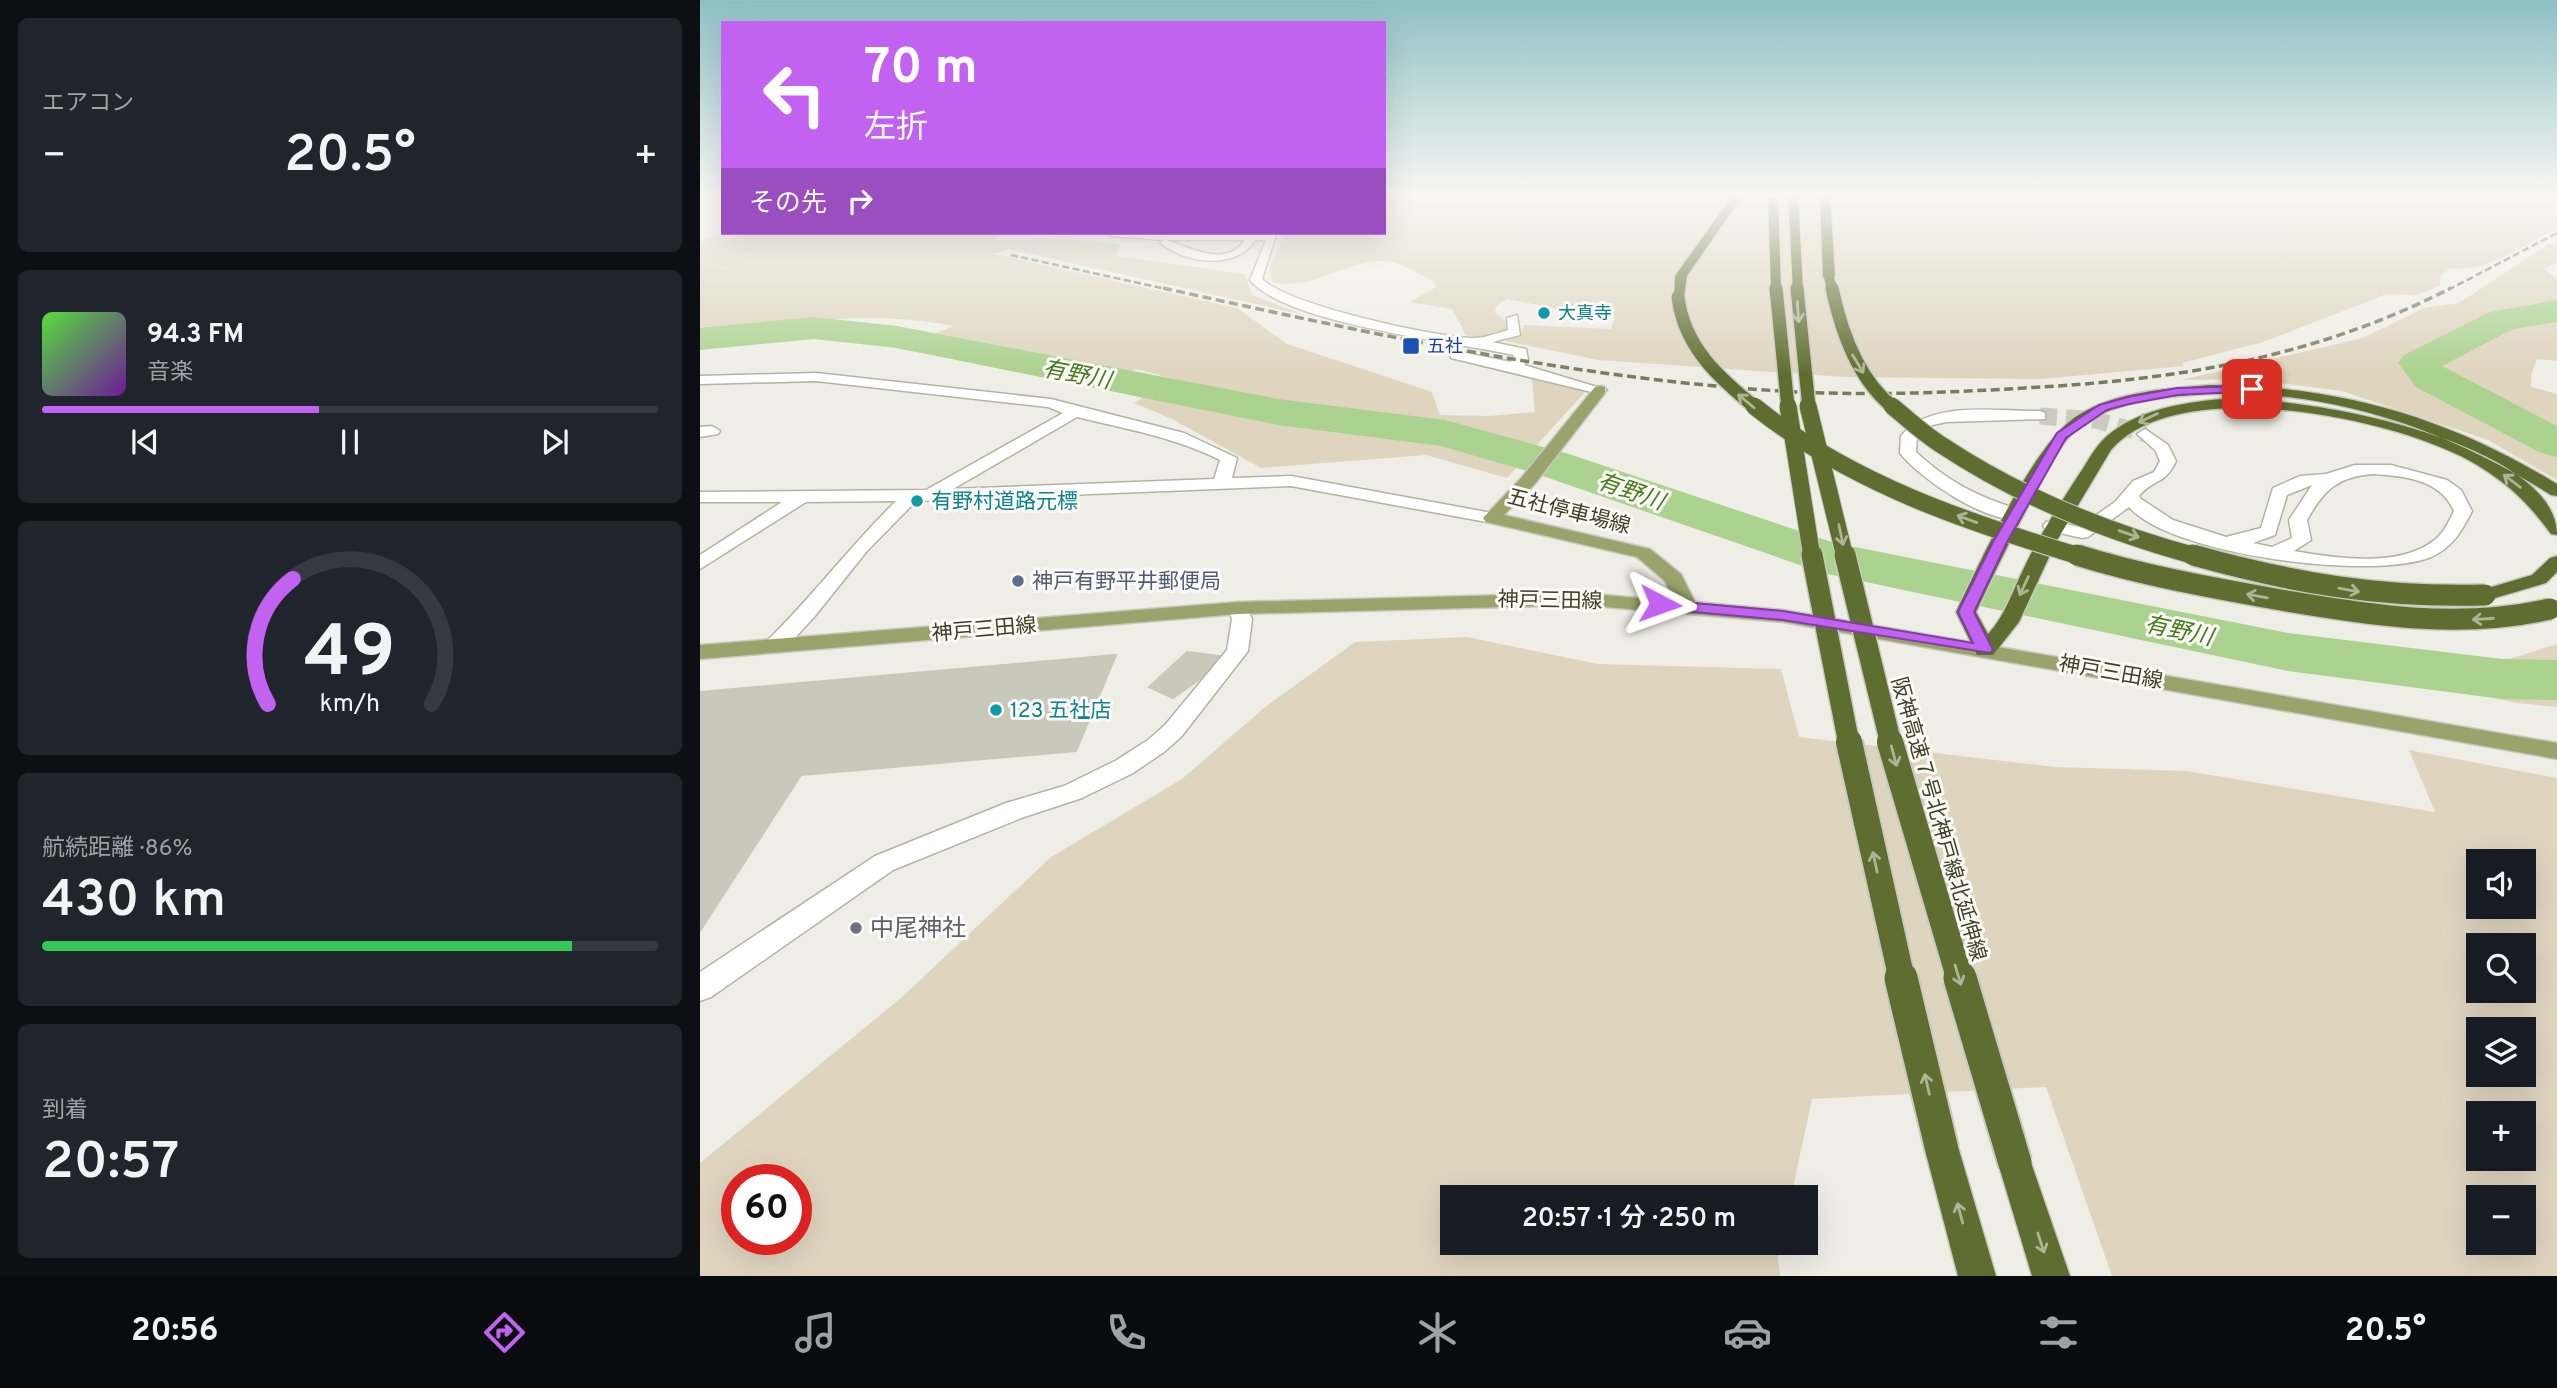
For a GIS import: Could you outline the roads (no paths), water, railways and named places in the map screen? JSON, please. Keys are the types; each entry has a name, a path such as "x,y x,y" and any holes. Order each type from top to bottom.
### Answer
{"highway":[{"path":"1696,255 1681,276 1679,316 1691,344 1712,369 1768,418 1803,443 1864,476 1996,530 2196,584 2374,614 2469,620 2527,616 2557,606"},
{"path":"1774,255 1776,318 1785,398 1829,652 1942,1150 1977,1276"},
{"name":"阪神高速７号北神戸線北延伸線","path":"1796,255 1799,321 1808,405 1894,758 2051,1276"},
{"path":"1828,255 1829,277 1837,313 1848,346 1863,373 1888,403 1926,436 2014,488 2093,521 2169,548 2298,581 2385,595 2428,599 2485,595 2539,579 2557,562"},
{"path":"2557,491 2532,474 2470,442 2372,408 2290,392 2208,389 2150,396 2103,407 2062,435 2015,514 1966,612 1984,650 2010,621 2052,526 2114,438 2151,415 2174,408 2227,402 2292,405 2398,428 2452,448 2501,473 2540,505 2557,530"}],"main road":[{"name":"五社停車場線","path":"1492,518 1528,481 1600,390"},
{"name":"五社停車場線","path":"1492,518 1643,553 1674,578 1686,606"},
{"name":"神戸三田線","path":"700,652 1238,608 1581,599 1783,616 2557,751"}],"street":[{"path":"1265,255 1256,280 1261,289 1273,297 1329,313 1521,352 1521,360 1514,367"},
{"path":"1474,343 1516,332 1513,318"},
{"path":"1456,355 1600,390"},
{"path":"700,380 816,377 1051,403 1073,413 1184,438 1212,449 1229,458 1222,482"},
{"path":"931,495 935,490 1073,413"},
{"path":"2015,514 1972,502 1932,477 1908,453 1909,436 1927,421 1947,417 2040,416"},
{"path":"2052,526 2082,533 2121,506 2139,485 2161,475 2168,461 2162,448 2145,434"},
{"path":"2130,495 2136,506 2154,518 2218,538 2274,553 2317,560 2371,562 2412,557 2440,545 2463,511 2454,493 2428,477 2389,469 2359,471 2328,480 2300,481 2278,492 2269,531 2248,539 2218,538"},
{"path":"2274,553 2302,540 2298,520 2311,498 2328,480"},
{"path":"700,498 911,496 1291,481 1492,518"},
{"path":"774,647 808,612 860,547 911,496"},
{"path":"700,563 800,498"},
{"path":"700,988 884,863 1015,810 1073,792 1124,767 1156,746 1173,731 1237,651 1242,619 1238,608"}],"waterway":[{"name":"有野川","path":"2557,311 2503,320 2418,363 2430,378 2557,443"},
{"name":"有野川","path":"700,339 814,328 897,337 1278,412 1445,433 1553,464 1823,557 2288,652 2502,679 2557,680"}],"tunnel":[{"path":"2040,416 2096,420 2145,434"}],"railway":[{"path":"1011,255 1171,290"},
{"path":"2448,290 2516,255"},
{"path":"1163,288 1393,337 1547,365 1702,385 1811,393 1872,394 2080,384 2190,371 2296,348 2348,332 2451,288"}],"place":[{"name":"大真寺","path":"1544,313"},
{"name":"五社","path":"1411,346"},
{"name":"有野村道路元標","path":"917,501"},
{"name":"神戸有野平井郵便局","path":"1018,581"},
{"name":"123 五社店","path":"996,710"},
{"name":"中尾神社","path":"856,928"}]}
